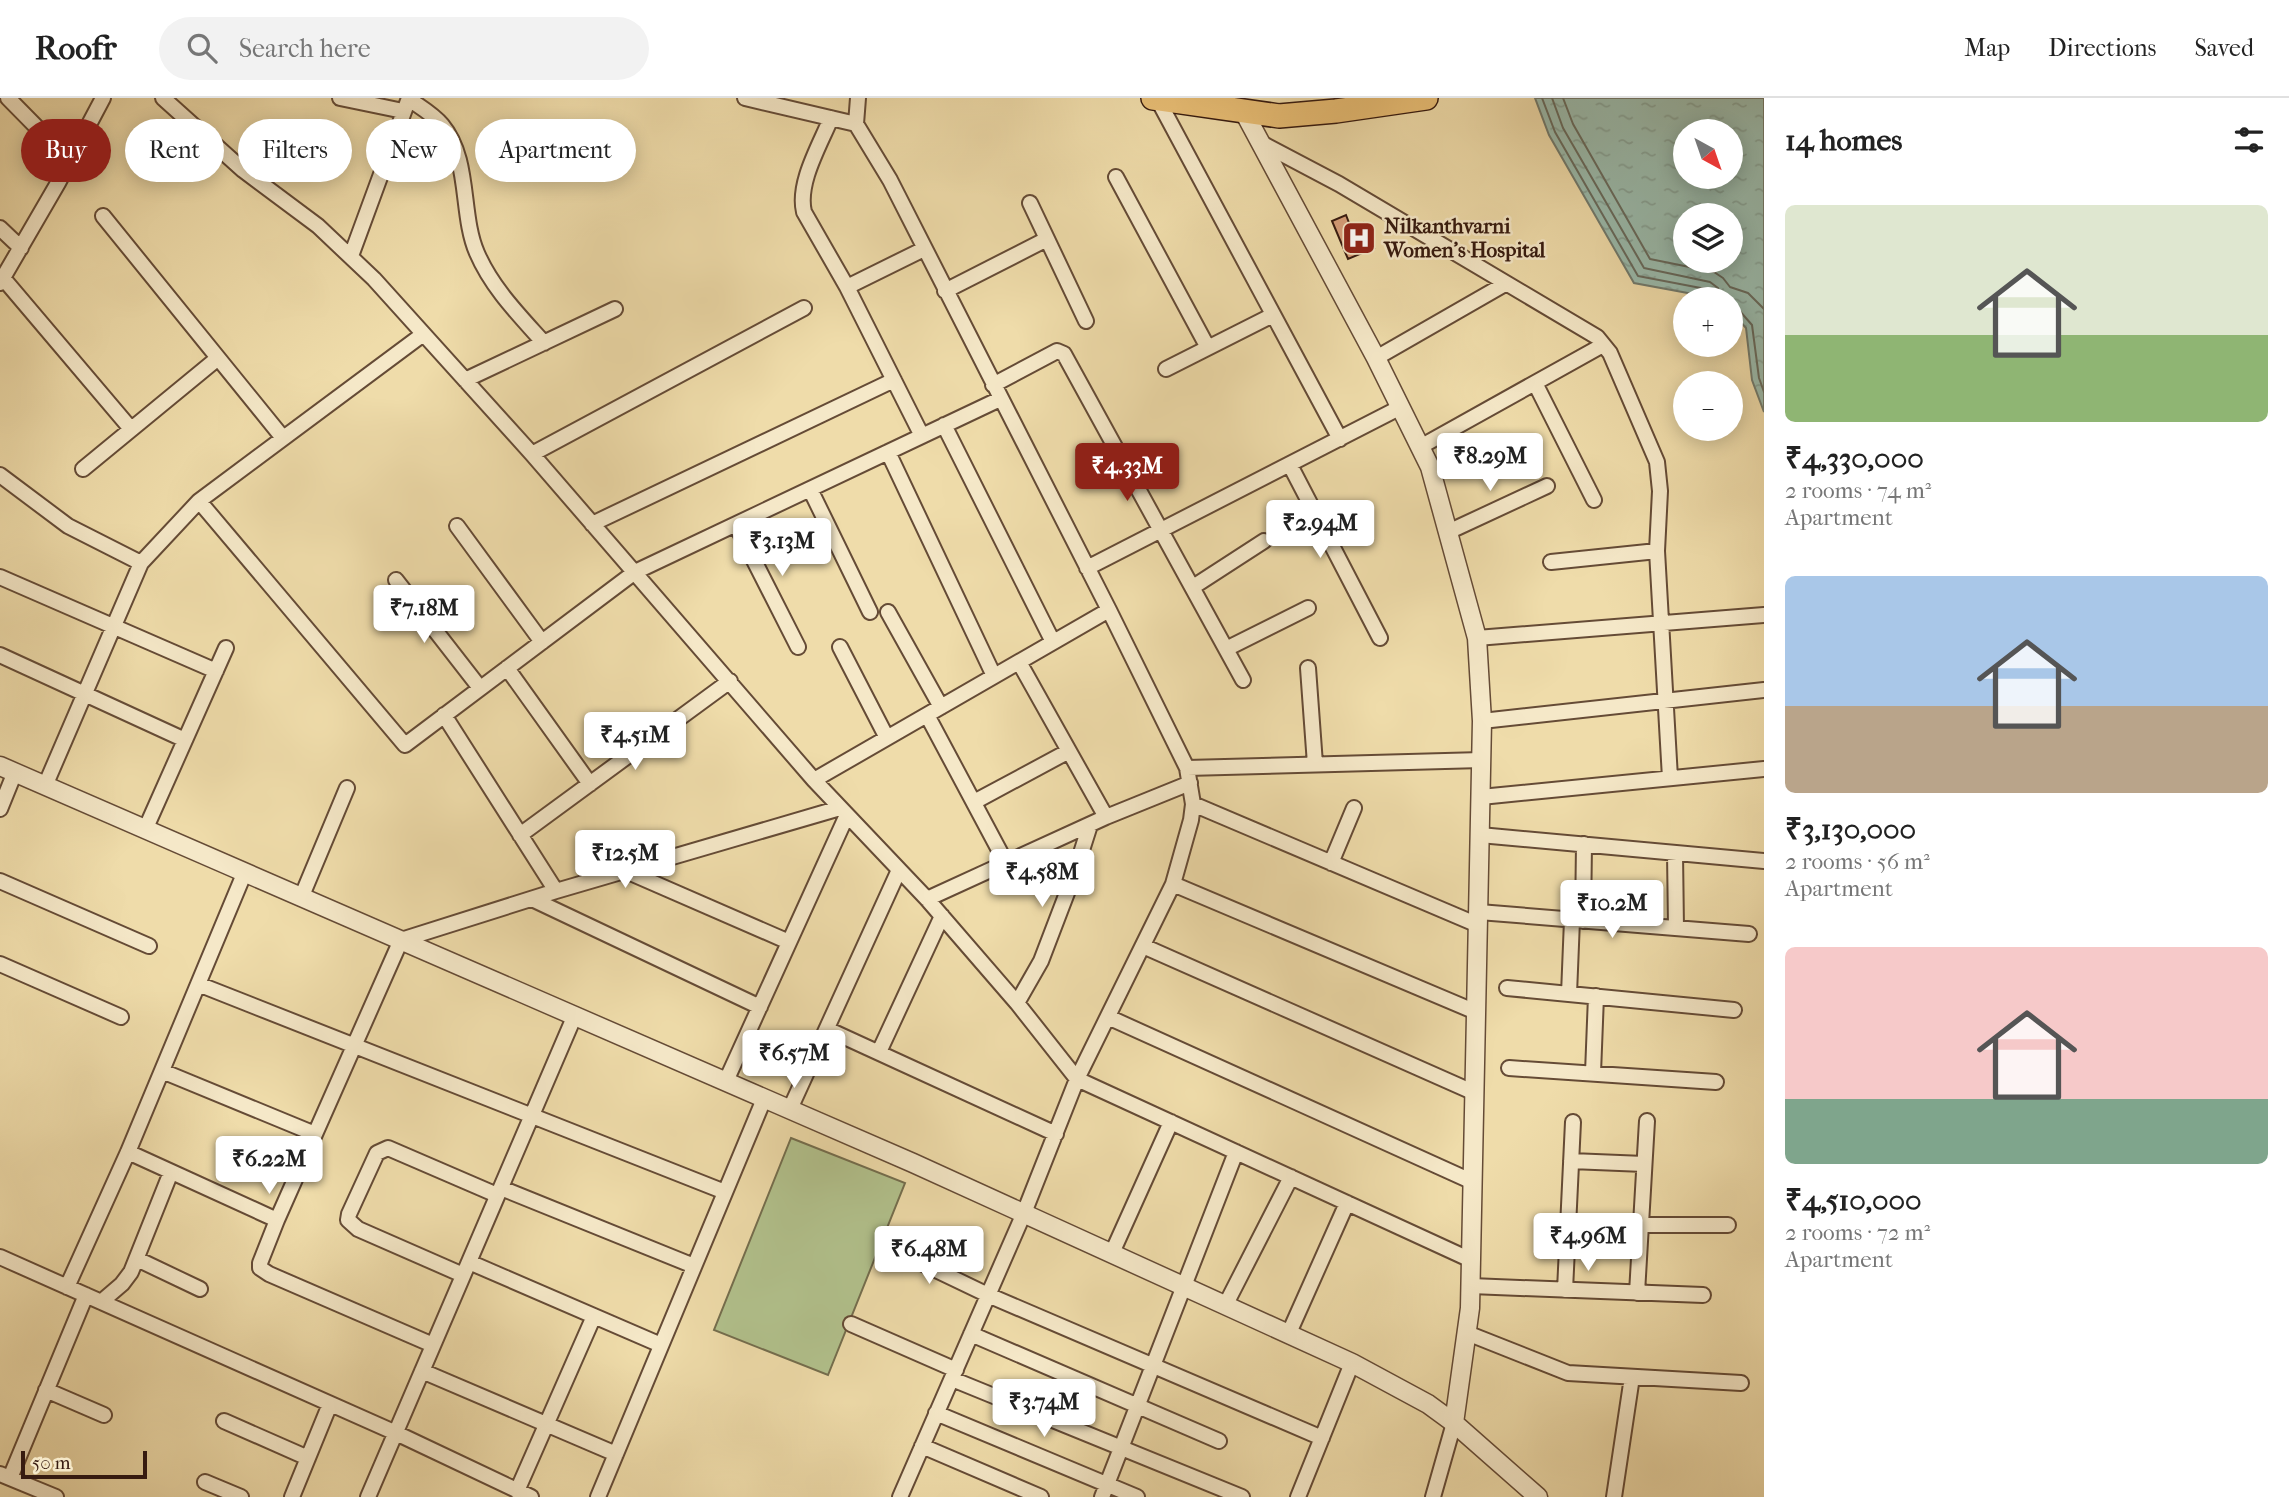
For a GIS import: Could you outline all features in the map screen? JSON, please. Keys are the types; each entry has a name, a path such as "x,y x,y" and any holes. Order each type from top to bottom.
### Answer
{"main road":[{"path":"1155,99 1244,112 1290,115 1426,98"}],"street":[{"path":"8,98 29,119"},
{"path":"92,119 103,98"},
{"path":"163,98 243,170 318,226 351,256 532,454 814,780 942,916 1017,1003 1077,1079 1471,1260"},
{"path":"340,98 407,102 433,117 452,140 476,253 502,295 544,343"},
{"path":"747,98 856,124"},
{"path":"858,98 856,124 890,180 1109,610 1187,768 1193,804 1173,884 1077,1079 1024,1213 900,1497"},
{"path":"1155,99 1340,439"},
{"path":"351,256 407,102"},
{"path":"1244,112 1376,358 1430,467 1477,638 1482,760 1471,1286 1454,1423 1433,1497"},
{"path":"831,118 803,187 801,200 804,212 848,287 922,436"},
{"path":"1263,144 1339,184 1505,284 1588,330 1610,353 1657,462 1660,483 1657,551 1670,778"},
{"path":"1116,177 1208,346"},
{"path":"58,182 1,281 131,429"},
{"path":"1030,202 1086,321"},
{"path":"103,216 283,439"},
{"path":"0,228 21,248"},
{"path":"945,291 1047,239"},
{"path":"848,287 924,249"},
{"path":"1376,358 1505,284"},
{"path":"532,454 804,308"},
{"path":"465,380 615,309"},
{"path":"1166,369 1273,315"},
{"path":"45,786 141,563 199,501 422,335"},
{"path":"1420,447 1603,345"},
{"path":"993,385 1057,351 1064,354 1243,680"},
{"path":"83,469 218,358"},
{"path":"592,524 894,380"},
{"path":"1535,383 1594,500"},
{"path":"199,501 405,745 635,572 1000,399"},
{"path":"1087,568 1401,407"},
{"path":"944,425 1053,642"},
{"path":"888,452 994,677"},
{"path":"1290,465 1380,638"},
{"path":"0,475 68,526 141,563"},
{"path":"1448,532 1547,486"},
{"path":"810,489 870,612"},
{"path":"736,525 798,647"},
{"path":"457,526 542,642"},
{"path":"1193,587 1264,541"},
{"path":"1551,562 1657,551"},
{"path":"0,577 216,671"},
{"path":"396,580 480,688"},
{"path":"1226,649 1308,608"},
{"path":"814,780 1109,610"},
{"path":"888,612 941,707"},
{"path":"1477,638 1764,615"},
{"path":"840,647 887,738"},
{"path":"145,830 226,648"},
{"path":"0,655 185,740"},
{"path":"1019,662 1106,817"},
{"path":"508,668 590,783"},
{"path":"1308,668 1315,764"},
{"path":"520,835 730,681"},
{"path":"1482,721 1764,690"},
{"path":"444,715 556,891"},
{"path":"927,715 1006,863"},
{"path":"974,802 1069,751"},
{"path":"1187,768 1482,760"},
{"path":"0,809 7,769 244,874 575,1014 1185,1285 1352,1363 1428,1404 1454,1423 1538,1497"},
{"path":"1481,797 1764,769"},
{"path":"927,899 1106,817 1190,783"},
{"path":"301,898 347,788"},
{"path":"1193,804 1331,863 1478,919 1578,920 1749,934"},
{"path":"1331,863 1354,808"},
{"path":"433,1345 264,1271 260,1263 401,940 556,891 844,812"},
{"path":"726,1081 844,812"},
{"path":"1017,1003 1041,961 1090,825"},
{"path":"1480,835 1764,861"},
{"path":"1569,994 1584,844"},
{"path":"1675,853 1676,928"},
{"path":"790,1109 899,870"},
{"path":"626,871 789,942"},
{"path":"67,1287 128,1152 244,874"},
{"path":"0,881 149,946"},
{"path":"1173,884 1476,1012"},
{"path":"532,899 760,1007"},
{"path":"879,1052 942,916"},
{"path":"1143,946 1475,1093"},
{"path":"0,964 121,1017"},
{"path":"198,984 725,1192"},
{"path":"1507,988 1734,1010"},
{"path":"1593,1073 1596,996"},
{"path":"368,1497 575,1014"},
{"path":"1108,1017 1473,1182"},
{"path":"827,1029 1056,1134"},
{"path":"1509,1068 1716,1082"},
{"path":"162,1071 315,1134"},
{"path":"598,1497 764,1099"},
{"path":"1637,1293 1647,1121"},
{"path":"1112,1253 1171,1122"},
{"path":"1565,1290 1573,1122"},
{"path":"661,1345 594,1315 358,1229 348,1220 349,1214 377,1153 388,1148 694,1266"},
{"path":"128,1152 277,1220"},
{"path":"1105,1490 1236,1152"},
{"path":"1571,1161 1644,1164"},
{"path":"102,1302 128,1277 171,1172"},
{"path":"1226,1304 1290,1177"},
{"path":"1289,1333 1347,1203"},
{"path":"1641,1225 1728,1225"},
{"path":"886,1246 988,1296 1322,1438"},
{"path":"0,1275 3,1259 396,1433 531,1497"},
{"path":"136,1259 200,1289"},
{"path":"1471,1286 1703,1295"},
{"path":"56,1497 5,1476 46,1390 86,1295"},
{"path":"517,1490 594,1315"},
{"path":"851,1324 954,1374 1242,1497"},
{"path":"1467,1333 1568,1373 1741,1383"},
{"path":"971,1334 1219,1441"},
{"path":"1298,1497 1352,1363"},
{"path":"422,1371 616,1454"},
{"path":"1614,1497 1632,1377"},
{"path":"46,1390 104,1415"},
{"path":"292,1497 330,1404"},
{"path":"936,1413 1105,1490 1137,1497"},
{"path":"224,1421 308,1458"},
{"path":"922,1446 1041,1497"},
{"path":"205,1482 241,1497"}],"green space":[{"path":"791,1138 905,1183 828,1375 714,1330"}],"water":[{"path":"1535,98 1764,98 1764,412 1752,380 1746,328 1743,325 1743,287 1673,287 1673,290 1634,283 1549,135"}],"building":[{"path":"1346,215 1351,228 1363,223 1374,248 1348,259 1332,221"}],"place":[{"name":"Nilkanthvarni Women's Hospital","path":"1359,238"}]}
